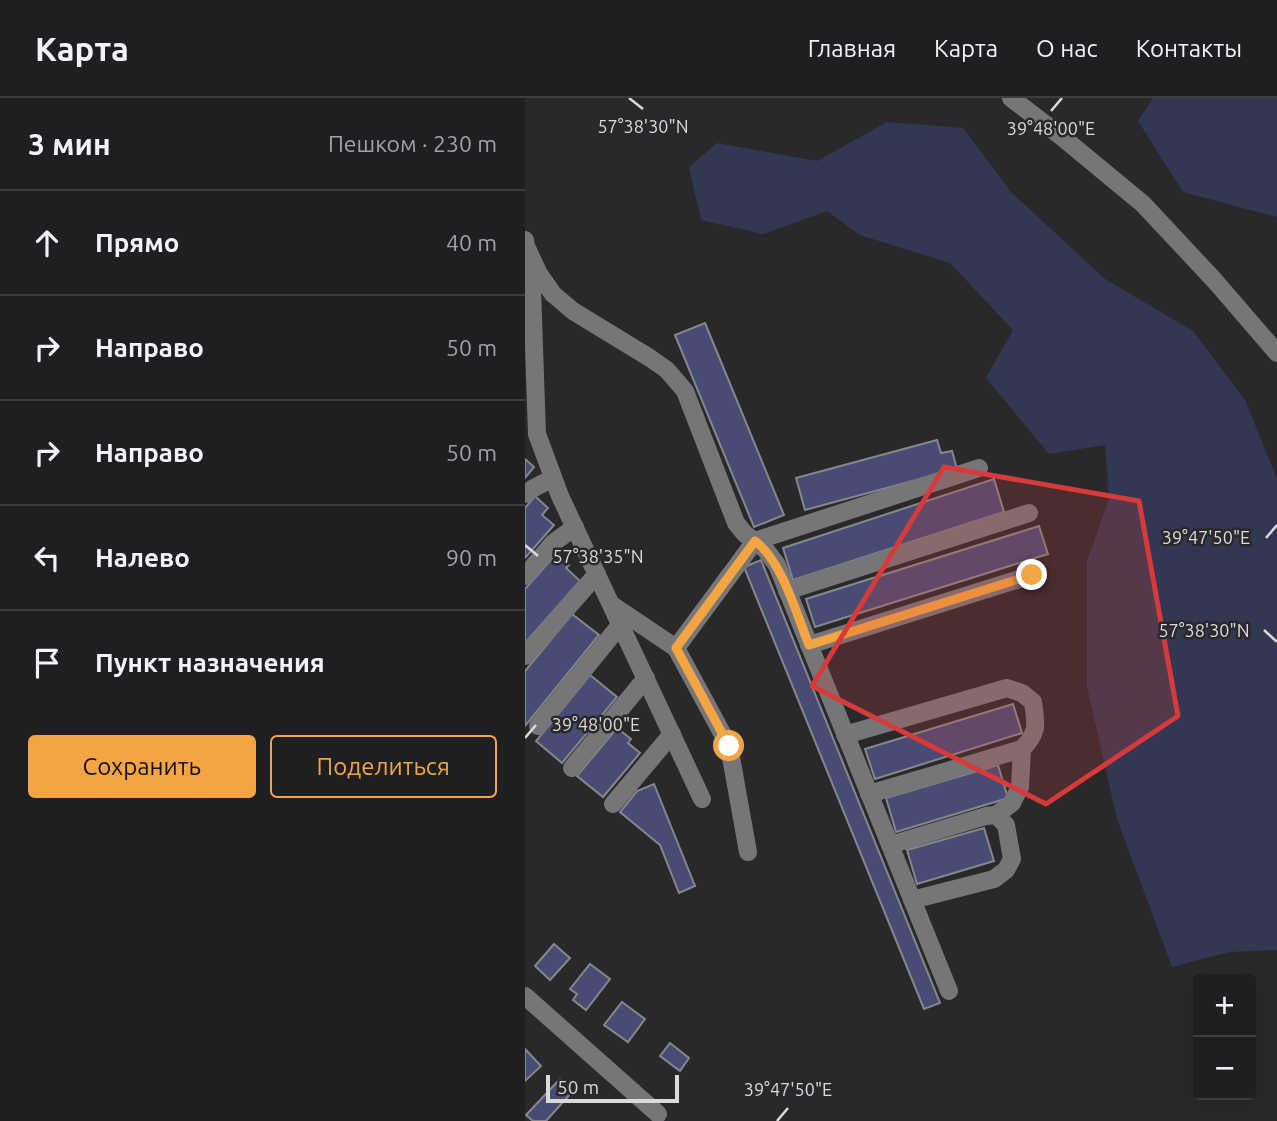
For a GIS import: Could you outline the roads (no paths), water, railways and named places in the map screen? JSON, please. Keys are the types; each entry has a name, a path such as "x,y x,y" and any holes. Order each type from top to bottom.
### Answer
{"street":[{"path":"1011,98 1143,204 1277,353"},
{"path":"525,240 532,289 530,414 553,478 702,800"},
{"path":"526,246 552,294 573,311 667,370 685,391 736,523 745,534 765,549 777,565 949,991"},
{"path":"676,648 755,541 979,468"},
{"path":"525,494 553,478"},
{"path":"787,591 1030,513"},
{"path":"525,576 553,543 575,527"},
{"path":"525,656 597,574"},
{"path":"809,645 1032,575"},
{"path":"612,604 676,648 729,746 748,852"},
{"path":"537,726 621,624"},
{"path":"572,768 646,678"},
{"path":"845,735 1007,688 1022,693 1033,702 1037,727 1032,739 1022,749 869,794"},
{"path":"613,804 672,734"},
{"path":"890,845 996,815 1012,803 1020,787 1022,749"},
{"path":"912,900 994,879 1006,870 1012,859 1006,825 996,815"},
{"path":"525,996 658,1114"}]}
